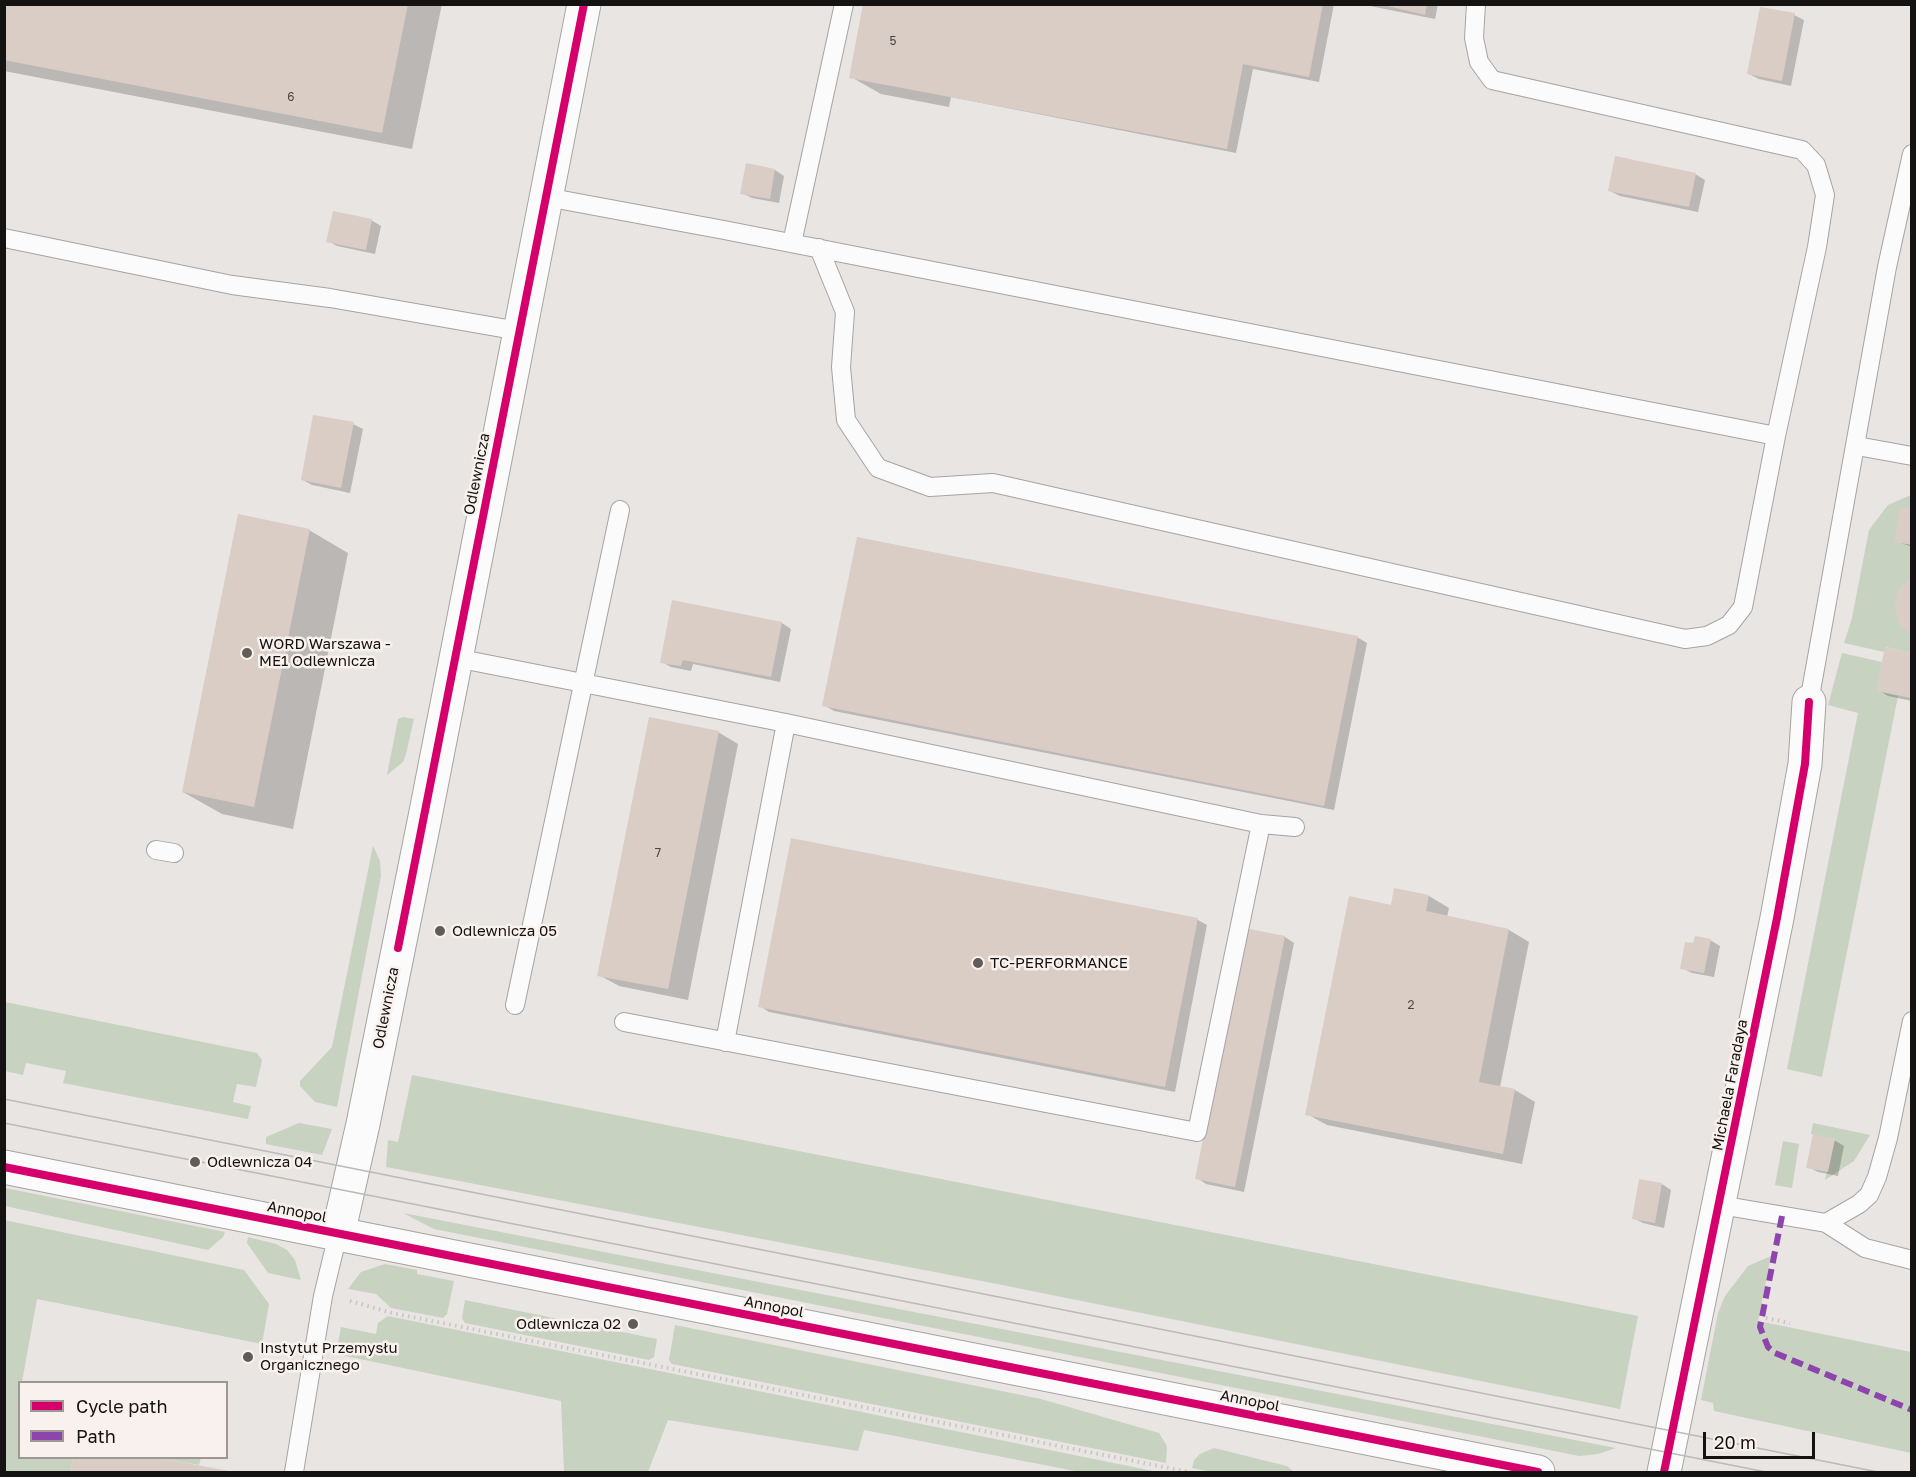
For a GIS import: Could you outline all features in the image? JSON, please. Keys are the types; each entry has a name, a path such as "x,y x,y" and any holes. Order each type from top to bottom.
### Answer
{"street":[{"name":"Odlewnicza","path":"338,1234 363,1124 584,4"},
{"name":"Michaela Faradaya","path":"1664,1473 1720,1205 1805,764 1809,702"},
{"name":"Annopol","path":"4,1167 1538,1473"}],"lane":[{"path":"792,243 844,4"},
{"path":"819,248 845,312 841,367 846,420 878,468 930,487 993,483 1685,639 1707,636 1729,625 1743,607 1776,435 1817,247 1825,195 1816,165 1802,150 1492,80 1479,62 1474,38 1476,4"},
{"path":"1809,702 1857,446 1887,267 1911,154"},
{"path":"546,197 1776,435"},
{"path":"4,238 232,285 330,298 519,331"},
{"path":"1857,446 1911,456"},
{"path":"514,1005 620,510"},
{"path":"456,658 786,723 1261,824 1295,827"},
{"path":"725,1042 786,723"},
{"path":"624,1022 1197,1132 1261,824"},
{"path":"1826,1223 1859,1204 1869,1195 1877,1177 1888,1138 1911,1021"},
{"path":"1720,1205 1826,1223 1865,1248 1911,1260"},
{"path":"294,1473 323,1296 338,1234"}],"path":[{"path":"346,1300 412,1317 1189,1473"},
{"path":"1766,1318 1790,1323"}],"green space":[{"path":"1911,495 1911,653 1886,647 1884,652 1844,643 1852,618 1869,530 1888,505"},
{"path":"1842,653 1882,662 1877,691 1898,696 1822,1077 1787,1069 1858,713 1828,705"},
{"path":"403,717 414,719 406,754 403,762 387,775 398,719"},
{"path":"373,846 380,861 381,876 337,1107 315,1102 300,1086 300,1081 332,1047"},
{"path":"5,1002 257,1053 262,1060 256,1087 237,1084 233,1102 251,1106 248,1119 63,1083 66,1071 26,1063 23,1075 5,1071"},
{"path":"412,1075 1638,1316 1620,1409 992,1283 386,1167 388,1140 398,1142"},
{"path":"299,1123 332,1129 322,1155 266,1144 266,1137"},
{"path":"1813,1123 1870,1135 1854,1161 1825,1180 1835,1139 1811,1134"},
{"path":"1783,1141 1799,1144 1792,1188 1775,1185"},
{"path":"5,1188 225,1232 223,1237 208,1250 5,1206"},
{"path":"403,1213 1616,1448 1598,1454 1579,1456 434,1229"},
{"path":"4,1220 244,1270 269,1304 262,1344 37,1299 22,1381 18,1381 18,1459 73,1459 70,1472 5,1472"},
{"path":"248,1237 276,1244 287,1250 295,1260 301,1280 268,1273 247,1243"},
{"path":"1771,1256 1758,1321 1911,1352 1911,1453 1714,1411 1713,1403 1701,1400 1718,1313 1725,1296 1748,1266"},
{"path":"385,1264 417,1270 417,1274 454,1281 447,1314 443,1318 391,1308 376,1294 348,1289 361,1272"},
{"path":"465,1300 657,1339 654,1357 649,1360 465,1323 462,1318"},
{"path":"388,1316 1158,1472 1080,1472 864,1430 858,1451 668,1420 648,1472 564,1472 561,1401 336,1354 341,1327 376,1334 378,1323"},
{"path":"675,1325 1041,1399 1159,1433 1167,1446 1166,1463 672,1364 669,1360"},
{"path":"1214,1448 1287,1466 1294,1472 1212,1472 1192,1468 1194,1460 1200,1454"},
{"path":"165,1459 201,1459 199,1465"}],"building":[{"path":"4,4 408,4 382,133 4,60"},
{"path":"863,4 1323,4 1309,77 1243,64 1227,149 849,78"},
{"path":"1379,4 1427,4 1425,15"},
{"path":"1760,7 1795,13 1782,81 1747,74"},
{"path":"1615,156 1696,173 1689,207 1608,191"},
{"path":"746,163 775,169 770,199 740,194"},
{"path":"333,211 372,219 366,250 326,242"},
{"path":"313,415 354,422 341,488 301,480"},
{"path":"1901,507 1912,509 1912,545 1894,542"},
{"name":"WORD Warszawa - ME1 Odlewnicza","path":"238,514 310,529 254,807 182,792"},
{"path":"857,537 1358,636 1324,806 822,706"},
{"path":"1912,576 1912,636 1899,624 1894,606 1899,588"},
{"path":"672,600 782,622 771,677 683,660 681,666 660,663"},
{"path":"1885,647 1912,653 1912,698 1876,691"},
{"path":"649,717 719,731 668,989 597,976"},
{"name":"TC-PERFORMANCE","path":"791,838 1198,918 1165,1087 758,1007"},
{"path":"1394,888 1429,895 1426,911 1509,929 1479,1082 1515,1089 1503,1154 1305,1115 1349,896 1391,905"},
{"path":"1245,928 1285,936 1235,1187 1195,1179"},
{"path":"1695,936 1711,939 1704,973 1680,969 1685,942 1693,943"},
{"path":"1813,1134 1835,1139 1828,1172 1806,1168"},
{"path":"1639,1179 1662,1183 1655,1223 1632,1219"},
{"path":"73,1459 164,1459 229,1471 70,1472"}],"tram line":[{"path":"4,1099 1878,1472"},
{"path":"4,1123 1766,1472"}],"marked path":[{"path":"1782,1216 1760,1327 1768,1347 1775,1353 1912,1410"}],"cycle path":[{"path":"398,948 584,4"},
{"path":"1664,1472 1777,918 1805,764 1809,702"},
{"path":"4,1167 1538,1472"}],"place":[{"name":"WORD Warszawa - ME1 Odlewnicza","path":"247,653"},
{"name":"Odlewnicza 05","path":"440,931"},
{"name":"TC-PERFORMANCE","path":"978,963"},
{"name":"Odlewnicza 04","path":"195,1162"},
{"name":"Odlewnicza 02","path":"633,1324"},
{"name":"Instytut Przemysłu Organicznego","path":"248,1357"}]}
